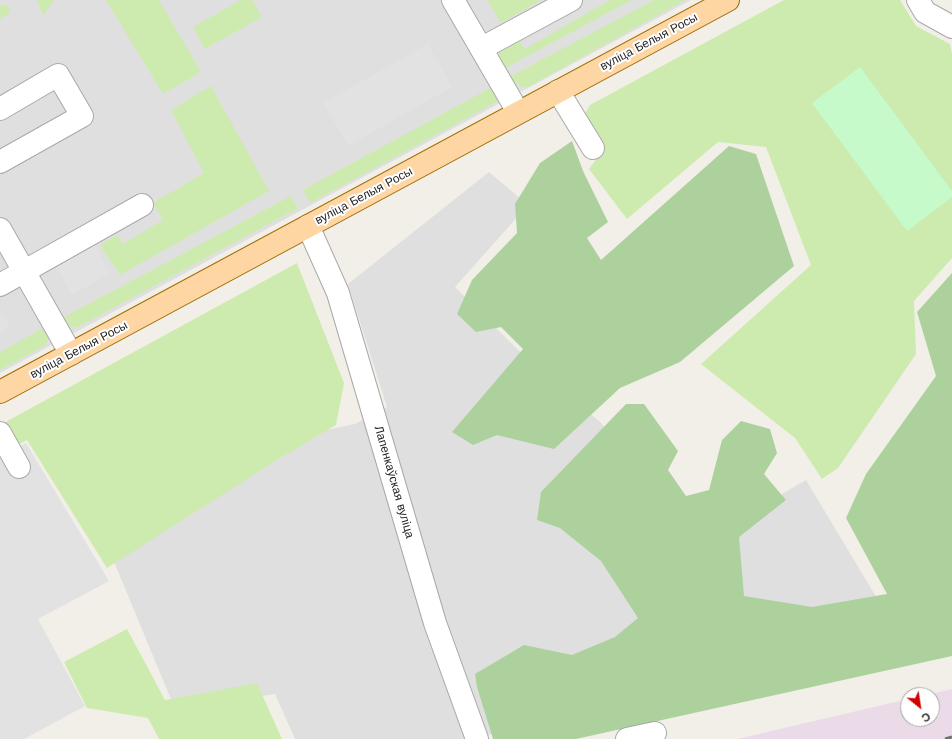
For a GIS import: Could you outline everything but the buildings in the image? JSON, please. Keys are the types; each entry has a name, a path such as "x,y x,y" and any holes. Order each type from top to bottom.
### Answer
{"main road":[{"name":"вуліца Белыя Росы","path":"0,392 728,0"}],"street":[{"path":"453,0 518,112"},
{"path":"482,48 571,0"},
{"path":"918,0 925,12 950,24"},
{"path":"0,109 58,75 82,116 0,162"},
{"path":"558,91 593,148"},
{"path":"0,285 142,205"},
{"name":"Лапенкаўская вуліца","path":"308,226 338,293 435,623 477,739"},
{"path":"0,229 71,354"},
{"path":"0,433 19,467"},
{"path":"627,739 655,733"}],"shaded area":[{"path":"0,0 691,0 0,373"},
{"path":"428,44 452,87 348,146 323,103"},
{"path":"489,172 528,205 455,287 518,350 601,423 677,508 636,578 806,480 884,610 475,739 295,739 275,694 175,709 105,540 275,441 355,424 387,407 348,284"},
{"path":"93,242 110,273 72,295 55,264"},
{"path":"0,310 10,327 0,333"},
{"path":"26,443 109,581 38,619 85,706 24,739 0,739 0,457"},
{"path":"952,689 952,739 737,739 900,701 900,727 940,727 940,692"}],"green space":[{"path":"37,0 54,0 43,15"},
{"path":"106,0 159,0 201,72 163,94"},
{"path":"241,0 252,0 262,17 205,49 193,27"},
{"path":"487,0 541,0 501,23"},
{"path":"610,0 632,0 505,68 497,49 512,39 519,41 525,49"},
{"path":"654,0 685,0 528,87 522,87 514,82 511,76"},
{"path":"784,0 900,0 916,26 950,44 952,54 952,258 914,301 916,354 838,468 822,479 795,438 701,364 811,265 766,147 718,142 627,219 589,169 604,149 584,115 590,105"},
{"path":"6,4 11,12 0,19 0,6"},
{"path":"860,67 952,191 952,197 907,231 812,103"},
{"path":"211,86 269,191 120,275 100,245 117,235 123,244 163,220 153,203 204,173 171,110"},
{"path":"492,87 498,101 310,202 303,190"},
{"path":"572,141 583,171 608,222 587,238 601,260 729,146 756,154 794,266 680,362 620,388 554,449 497,435 473,445 452,432 523,349 501,327 476,332 457,314 472,280 517,233 515,204 540,163"},
{"path":"291,196 298,208 78,327 73,327 67,324 64,317"},
{"path":"297,263 344,383 336,425 277,460 107,568 27,440 0,454 0,425"},
{"path":"952,273 952,656 576,739 493,739 477,687 475,674 524,645 572,655 615,637 638,618 601,561 560,528 537,520 541,492 626,404 644,404 678,451 668,470 686,496 709,490 722,440 741,421 770,429 777,453 764,474 786,500 739,537 744,596 812,607 887,594 846,518 866,474 936,376 917,312"},
{"path":"45,327 49,334 46,345 0,370 0,352"},
{"path":"127,629 165,700 257,683 282,739 159,739 148,718 87,708 64,662"}],"railway":[{"path":"945,739 952,737"}]}
